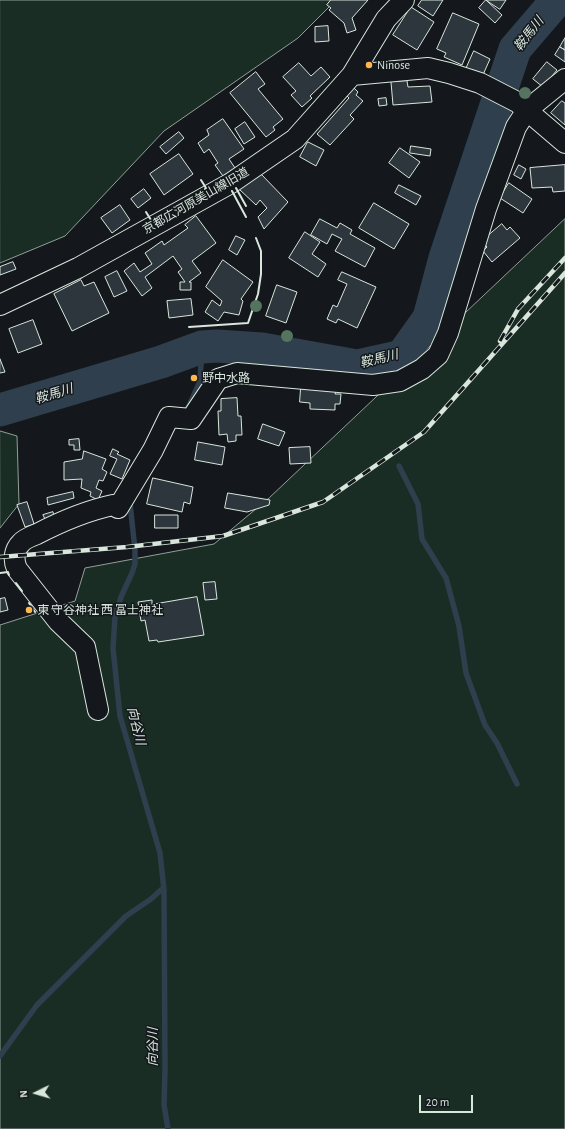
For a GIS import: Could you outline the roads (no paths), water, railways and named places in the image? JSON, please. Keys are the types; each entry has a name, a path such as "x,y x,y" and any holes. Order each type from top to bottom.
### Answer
{"street":[{"name":"京都広河原美山線旧道","path":"0,305 78,268 231,183 295,139 352,75 386,19 404,0"},
{"path":"352,75 428,68 449,73 480,83 522,106 565,143"},
{"path":"98,710 85,647 58,621 35,593 14,560 21,543 68,518 90,510 113,505 118,508 153,450 169,417 191,419 218,379 237,373 373,385 400,381 422,369 438,355 448,333 486,209 516,127 522,106 565,79"}],"waterway":[{"name":"鞍馬川","path":"0,410 161,362 202,347 217,346 262,349 357,366 402,356 429,318 445,258 515,49 557,0"},
{"name":"向谷川","path":"188,408 200,381 202,347"},
{"path":"399,466 418,504 422,539 446,578 459,626 466,673 485,725 497,743 517,784"},
{"name":"向谷川","path":"131,500 135,564 121,597 115,617 113,648 120,716 160,853 164,890 164,1105 168,1129"},
{"path":"0,1056 37,1005 126,916 151,899 163,888"}],"railway":[{"path":"500,341 518,309 565,258"},
{"path":"0,557 127,547 223,536 323,502 424,432 565,273"}],"place":[{"name":"Ninose","path":"369,65"},
{"name":"野中水路","path":"194,378"},
{"name":"東 守谷神社 西 冨士神社","path":"29,610"}]}
